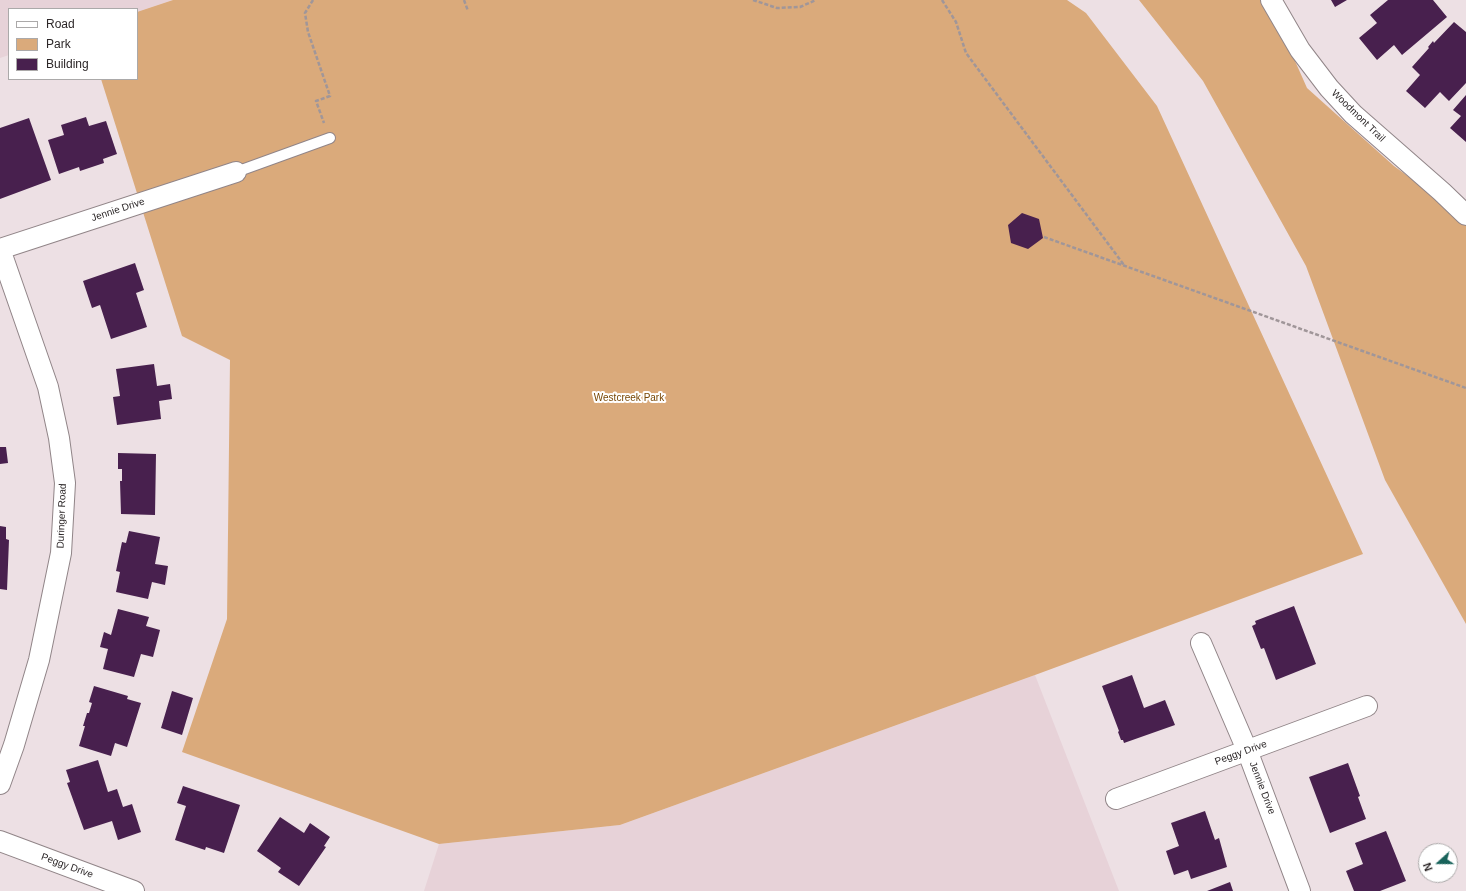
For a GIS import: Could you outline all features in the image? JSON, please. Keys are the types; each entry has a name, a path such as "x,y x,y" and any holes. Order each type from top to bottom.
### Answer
{"street":[{"name":"Woodmont Trail","path":"1271,0 1300,50 1329,88 1353,114 1466,215"},
{"name":"Jennie Drive","path":"0,249 236,172"},
{"name":"Duringer Road","path":"0,249 48,387 59,438 65,483 61,553 39,660 14,745 0,784"},
{"name":"Jennie Drive","path":"1201,643 1247,750 1300,891"},
{"name":"Peggy Drive","path":"1116,799 1367,706"},
{"name":"Peggy Drive","path":"0,841 134,891"}],"lane":[{"path":"236,172 330,138"}],"path":[{"path":"313,0 305,13 308,32 330,96 316,101 330,138"},
{"path":"464,0 468,11"},
{"path":"753,0 777,8 800,6 816,0"},
{"path":"942,0 956,22 966,53 1124,266"},
{"path":"1044,238 1466,388"}],"shaded area":[{"path":"0,0 173,0 138,12 138,8 8,8 8,55 0,58"},
{"path":"1035,675 1119,891 424,891 439,844 620,825"}],"green space":[{"name":"Westcreek Park","path":"173,0 1067,0 1086,13 1157,106 1363,554 1035,675 620,825 439,844 182,752 227,619 230,360 182,336 101,80 138,80 138,12"},
{"path":"1139,0 1268,0 1307,88 1394,166 1466,219 1466,624 1385,480 1306,266 1203,81"}],"building":[{"path":"1331,0 1347,0 1335,7"},
{"path":"1388,0 1433,0 1447,17 1402,55 1394,45 1377,60 1359,38 1377,23 1370,15"},
{"path":"1454,22 1466,32 1466,83 1449,101 1440,92 1425,108 1406,91 1420,75 1412,67 1429,48 1428,47 1433,41 1434,43"},
{"path":"1466,95 1466,142 1450,128 1461,116 1453,110"},
{"path":"86,117 89,126 106,121 117,154 103,159 104,163 80,171 79,167 59,174 48,140 64,135 61,125"},
{"path":"29,118 51,180 0,199 0,128"},
{"path":"1022,213 1039,219 1043,238 1028,249 1011,243 1008,225"},
{"path":"135,263 144,290 136,293 147,327 111,339 100,305 92,308 83,281"},
{"path":"154,364 157,386 170,384 172,399 159,401 161,419 117,425 113,397 120,396 116,369"},
{"path":"0,447 6,447 8,463 0,464"},
{"path":"118,453 156,454 155,515 121,514 120,481 122,481 122,469 118,469"},
{"path":"0,526 6,527 6,539 9,540 7,590 0,589"},
{"path":"129,531 160,537 155,564 168,566 165,585 152,582 148,599 116,592 120,572 116,571 122,542 126,543"},
{"path":"1294,606 1316,664 1276,680 1264,648 1261,649 1252,626 1256,624 1255,621"},
{"path":"118,609 149,617 146,626 160,630 153,657 141,654 134,677 103,669 108,649 100,647 104,632 111,635"},
{"path":"1132,675 1144,708 1165,700 1175,725 1124,743 1123,740 1121,740 1102,686"},
{"path":"94,686 128,696 127,699 141,703 127,747 115,743 111,756 79,746 85,726 83,726 92,703 89,702"},
{"path":"172,691 193,698 182,735 161,728"},
{"path":"98,760 108,792 117,789 123,807 132,804 141,832 118,840 112,821 84,830 67,783 70,782 66,770"},
{"path":"1348,763 1360,796 1358,797 1366,819 1330,833 1309,777"},
{"path":"183,786 240,805 224,853 206,847 205,850 175,840 186,806 177,803"},
{"path":"1205,811 1215,840 1219,838 1227,867 1191,879 1188,870 1174,875 1166,851 1179,846 1171,823"},
{"path":"280,817 304,833 310,823 330,837 324,846 326,847 299,886 278,872 281,868 257,851"},
{"path":"1386,831 1406,881 1380,891 1354,891 1346,871 1363,864 1355,843"},
{"path":"1230,882 1233,891 1207,891"}]}
